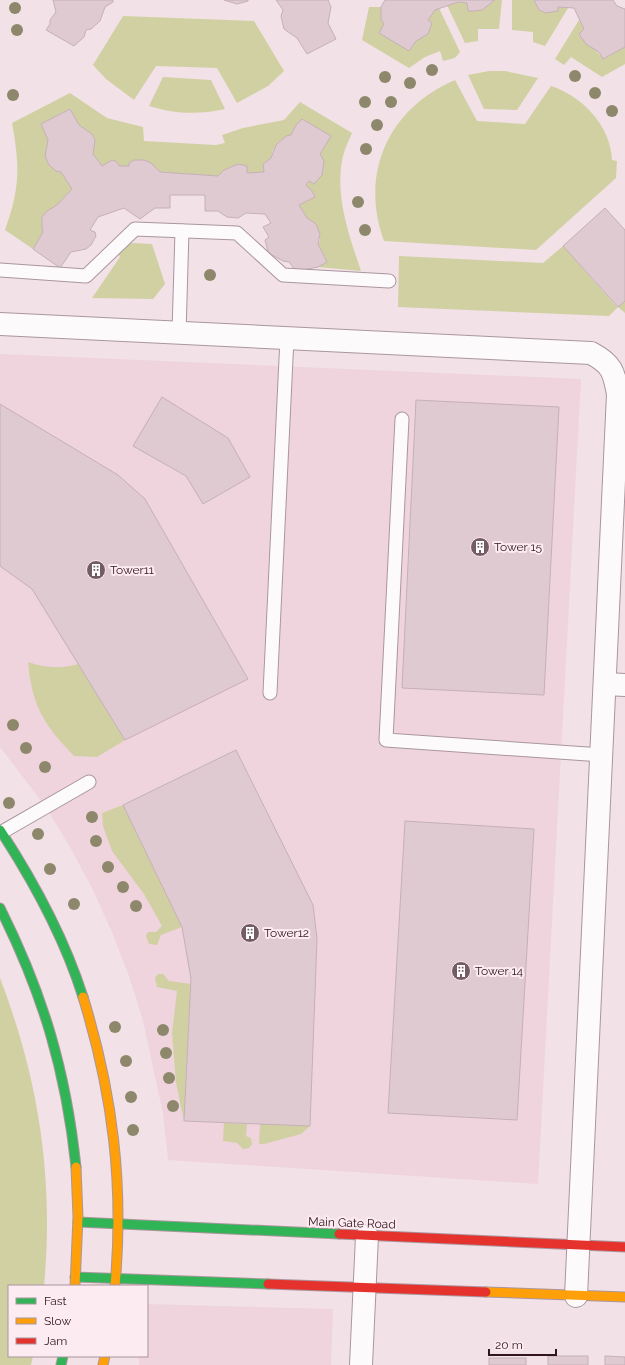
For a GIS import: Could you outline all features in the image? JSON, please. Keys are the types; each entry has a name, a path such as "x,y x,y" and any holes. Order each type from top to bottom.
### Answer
{"street":[{"path":"0,324 591,353 604,360 614,373 618,394 615,684 602,755 576,1296"},
{"path":"1,831 25,870 58,935 80,990 93,1031 104,1074 117,1161 118,1224 116,1283"},
{"path":"0,908 27,964 42,1003 56,1049 71,1123 76,1164 78,1222 75,1281 365,1288 625,1297"},
{"name":"Main Gate Road","path":"78,1222 625,1247"},
{"path":"362,1365 368,1236"}],"lane":[{"path":"0,270 86,276 135,229 237,233 283,275 389,281"},
{"path":"179,333 182,231"},
{"path":"270,693 287,338"},
{"path":"402,419 386,740 602,755"},
{"path":"1,831 89,782"}],"shaded area":[{"path":"0,354 581,379 538,1184 168,1160 163,1113 143,1021 129,976 112,932 92,888 70,847 45,806 0,747"},
{"path":"148,1304 333,1309 331,1365 139,1365 139,1357 148,1357"}],"green space":[{"path":"495,0 502,0 499,29 478,29 478,41 465,43 447,5 458,2 467,3 468,11 472,11 483,8"},
{"path":"512,0 534,0 539,10 546,12 558,7 568,8 545,46 533,42 533,32 512,30"},
{"path":"369,7 381,7 381,20 384,24 379,33 409,50 416,41 428,34 432,23 428,20 435,10 439,8 460,52 455,58 443,61 440,51 425,57 409,68 362,40"},
{"path":"123,16 254,21 284,71 268,86 237,103 217,68 156,66 134,100 106,79 93,65"},
{"path":"579,20 584,29 579,34 598,52 603,59 625,47 625,64 602,77 571,57 564,65 555,59"},
{"path":"489,71 505,71 538,78 517,110 484,109 468,75"},
{"path":"163,77 211,80 225,109 187,113 168,111 149,106"},
{"path":"455,80 477,121 525,124 551,86 573,97 593,114 600,124 610,147 612,160 617,161 616,178 536,250 384,241 377,216 375,191 378,168 385,146 397,125 413,107 432,92"},
{"path":"70,93 107,118 143,127 144,141 216,145 225,143 222,135 243,128 284,120 300,102 352,133 343,156 340,185 344,215 361,271 318,267 327,262 318,244 320,240 318,229 316,224 307,218 299,205 315,197 306,185 309,181 314,184 323,170 323,162 320,154 330,136 303,119 296,125 291,135 281,140 273,150 271,158 263,164 264,172 247,173 247,166 239,165 228,168 218,176 160,172 150,163 138,160 129,163 129,166 119,166 117,162 112,160 102,166 93,154 95,140 92,134 79,125 70,109 41,124 48,140 45,156 49,165 56,171 61,172 72,189 57,205 42,217 43,232 33,249 5,230 14,202 17,177 15,138 12,123"},
{"path":"111,242 152,244 165,284 153,299 92,298 120,257"},
{"path":"563,246 617,307 625,301 625,313 618,307 609,316 398,307 399,256 543,263"},
{"path":"28,662 41,666 53,667 65,667 78,664 125,740 97,757 74,756 47,724 41,714 33,691"},
{"path":"123,805 182,927 161,935 157,945 149,944 146,936 148,932 156,932 162,926 144,894 112,851 103,826 102,813"},
{"path":"158,974 163,974 169,981 191,984 184,1121 176,1083 172,1033 177,991 157,987 155,978"},
{"path":"0,978 25,1054 34,1092 45,1168 47,1246 44,1285 8,1285 8,1357 33,1357 31,1365 0,1365"},
{"path":"224,1123 247,1124 246,1136 251,1138 252,1144 249,1148 243,1149 237,1143 223,1141"},
{"path":"260,1124 310,1126 301,1134 259,1144"}],"building":[{"path":"53,0 113,0 113,2 105,7 100,21 91,29 86,30 84,37 74,46 46,30 50,24 50,20 56,12"},
{"path":"224,0 248,0 248,1 237,4"},
{"path":"276,0 328,0 331,7 328,23 336,39 307,54 297,38 284,29 281,16 283,10"},
{"path":"385,0 495,0 482,10 468,11 467,3 458,2 435,10 428,20 432,23 428,34 416,41 409,51 379,33 384,24 381,20 381,7"},
{"path":"534,0 613,0 617,6 625,9 625,47 603,59 599,52 586,44 579,34 584,29 574,8 558,7 558,11 546,13 539,10"},
{"path":"70,109 79,125 92,134 95,140 93,154 102,166 112,160 117,162 119,166 129,166 129,163 134,160 144,160 151,163 160,172 218,176 224,170 238,164 247,166 247,173 264,172 263,164 271,158 276,145 286,136 291,135 296,125 302,119 331,136 320,154 324,161 322,175 314,184 309,181 306,185 315,197 299,205 307,218 316,224 320,234 318,244 327,262 318,267 296,271 289,262 283,261 268,251 265,240 269,237 263,227 271,223 265,214 246,213 238,218 227,217 218,211 205,211 205,195 170,195 170,208 155,208 140,219 124,208 98,217 90,230 95,232 96,236 91,245 86,249 71,252 60,268 33,249 43,232 42,217 47,211 57,205 72,189 61,172 56,171 49,165 45,156 48,140 41,124"},
{"path":"605,208 625,230 625,301 618,307 563,246"},
{"path":"162,397 228,438 250,477 203,504 186,476 133,446"},
{"name":"Tower 15","path":"416,400 559,407 544,695 402,688"},
{"name":"Tower11","path":"0,404 118,475 145,499 248,679 125,740 32,589 0,566"},
{"name":"Tower12","path":"236,750 313,905 317,939 310,1126 184,1121 191,979 182,927 123,805"},
{"name":"Tower 14","path":"405,821 534,829 517,1120 388,1113"},
{"path":"548,1356 588,1356 588,1365 548,1365"},
{"path":"605,1356 625,1357 625,1365 605,1365"},
{"path":"489,1358 526,1358 526,1365 489,1365"}],"traffic: fast":[{"path":"0,830 25,870 47,910 67,953 83,997"},
{"path":"0,908 29,971 50,1034 66,1098 76,1167"},
{"path":"78,1222 339,1234"},
{"path":"75,1277 268,1284"},
{"path":"61,1365 63,1357"}],"traffic: slow":[{"path":"83,997 102,1069 114,1140 118,1212 115,1285"},
{"path":"75,1285 78,1217 76,1167"},
{"path":"486,1292 625,1297"},
{"path":"103,1365 105,1357"}],"traffic: jam":[{"path":"339,1234 625,1247"},
{"path":"268,1284 486,1292"}],"place":[{"name":"Tower 15","path":"480,547"},
{"name":"Tower11","path":"96,570"},
{"name":"Tower12","path":"250,933"},
{"name":"Tower 14","path":"461,971"}]}
